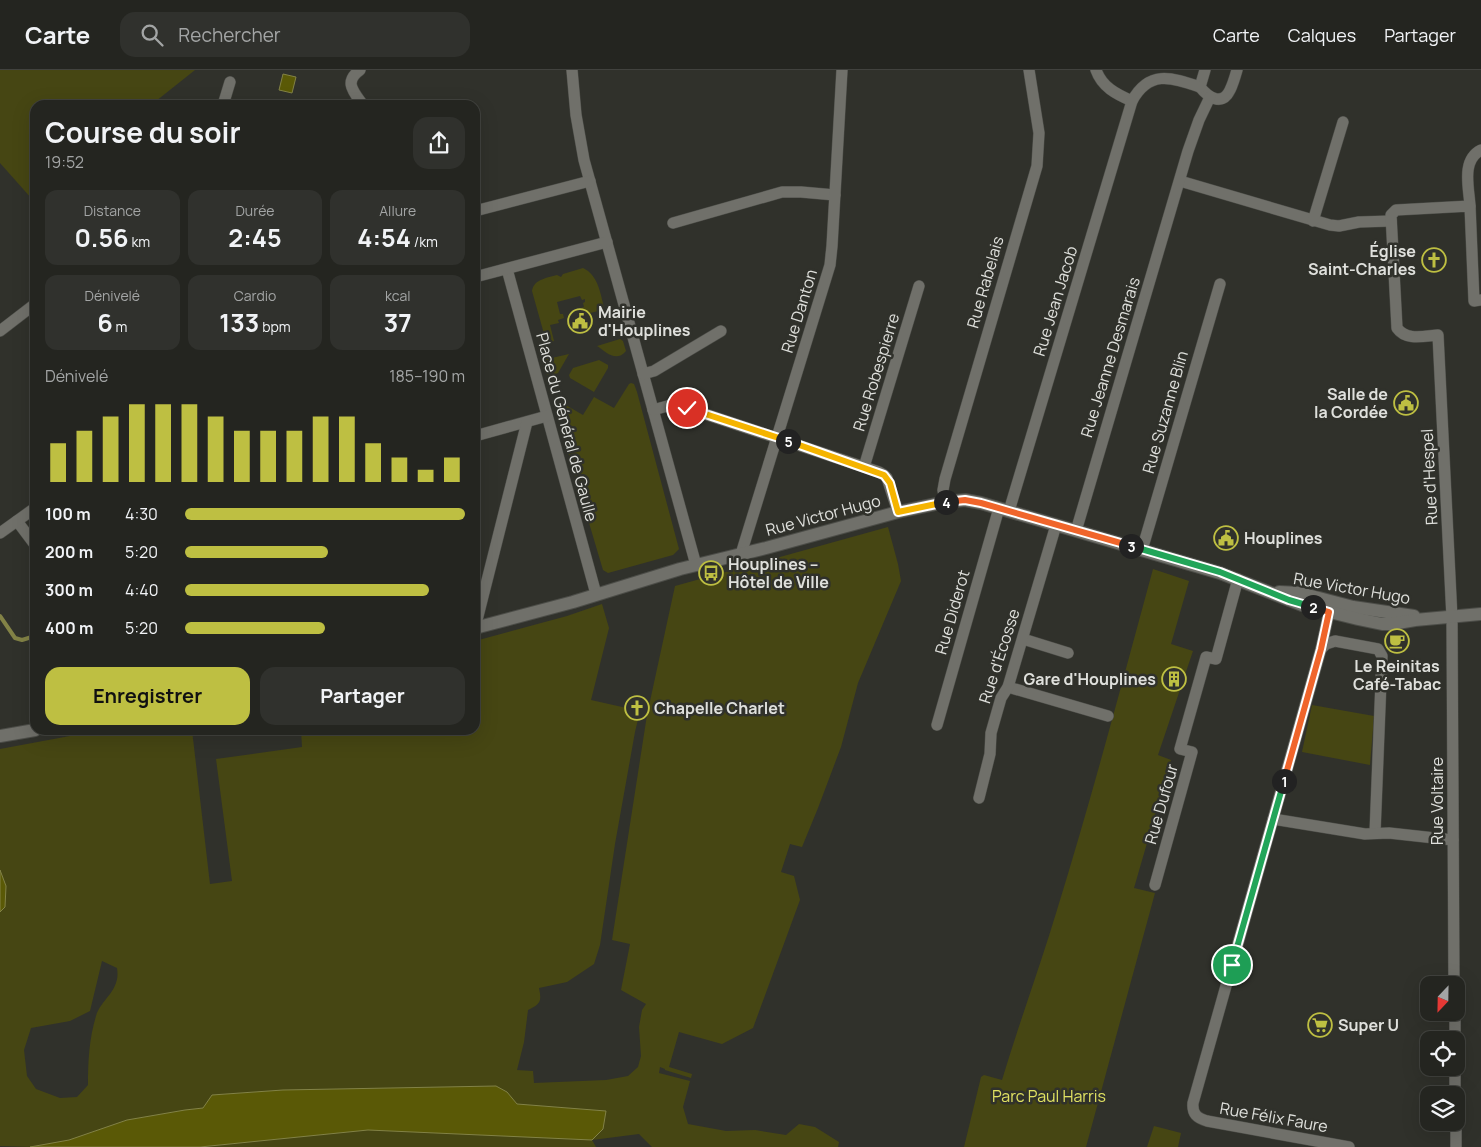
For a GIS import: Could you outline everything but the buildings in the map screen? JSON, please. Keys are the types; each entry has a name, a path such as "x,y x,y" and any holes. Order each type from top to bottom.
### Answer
{"main road":[{"name":"Rue Victor Hugo","path":"480,627 573,602 660,574 898,512 945,502 972,501 1220,572 1265,590 1300,593 1330,607 1353,607 1434,618 1452,618 1481,614"},
{"path":"0,736 30,731"}],"street":[{"path":"360,70 351,80 352,88 360,100"},
{"path":"572,70 581,146 696,565"},
{"name":"Rue Danton","path":"741,554 828,274 832,246 842,70"},
{"name":"Rue Rabelais","path":"945,502 944,479 1036,166 1040,132 1029,70"},
{"path":"1096,70 1106,87 1132,101 1139,87 1160,76 1200,87 1210,97 1218,99 1227,95 1230,91 1237,70"},
{"path":"1200,87 1205,70"},
{"path":"225,100 230,82"},
{"name":"Rue Jeanne Desmarais","path":"1076,530 1176,193 1199,120 1210,97"},
{"name":"Rue Jean Jacob","path":"1004,510 1132,101"},
{"path":"1313,221 1343,122"},
{"path":"1481,150 1475,153 1468,166 1474,301 1481,300"},
{"path":"480,210 590,181"},
{"path":"1180,181 1333,226 1391,221 1390,215 1396,210 1470,206"},
{"path":"673,223 782,192 835,194"},
{"name":"Rue d'Hespel","path":"1391,221 1397,328 1408,336 1438,335 1452,618"},
{"path":"480,276 607,242"},
{"name":"Place du Général de Gaulle","path":"507,268 596,594"},
{"name":"Rue Suzanne Blin","path":"1142,550 1220,284"},
{"name":"Rue Robespierre","path":"864,467 919,286"},
{"path":"0,331 30,308"},
{"path":"643,374 654,371 721,331"},
{"path":"652,410 662,406 678,406 879,472 887,478 898,512"},
{"path":"480,435 547,416"},
{"path":"480,608 526,422"},
{"name":"Rue Diderot","path":"937,725 1004,510"},
{"path":"0,533 30,512"},
{"path":"18,521 30,538"},
{"name":"Rue d'Écosse","path":"979,798 990,754 990,733 1001,698 1008,687 1056,525"},
{"name":"Rue Dufour","path":"1155,885 1192,752 1180,749 1182,740 1206,657 1216,659 1238,579"},
{"path":"1330,607 1321,649 1273,819 1365,834 1375,833 1453,840"},
{"name":"Rue Voltaire","path":"1452,618 1454,976"},
{"path":"1022,640 1068,653"},
{"path":"1321,649 1329,642 1341,641 1373,647 1378,649 1382,656 1375,833"},
{"path":"1008,687 1108,716"},
{"name":"Rue Félix Faure","path":"1273,819 1193,1103 1195,1114 1207,1121 1349,1147"},
{"path":"1456,1131 1456,1147"}],"green space":[{"path":"0,70 195,70 157,100 30,100 30,197 0,163"},
{"path":"583,268 595,279 604,307 602,310 583,313 581,308 584,307 585,299 582,300 580,296 557,302 560,314 563,314 564,318 558,320 559,323 550,325 554,341 548,343 532,291 533,287 538,281 557,275 561,277 563,274"},
{"path":"620,339 623,341 626,351 619,356 611,355 597,346"},
{"path":"569,354 558,373 550,376 546,374 543,360"},
{"path":"599,360 608,365 608,368 594,392 570,378 569,375 573,368"},
{"path":"631,383 634,384 637,392 679,549 673,555 608,573 603,570 554,405 557,400 583,415 594,397 614,408"},
{"path":"888,527 901,581 858,683 841,747 802,847 790,844 781,872 794,876 800,900 753,1028 722,1044 679,1032 669,1067 692,1074 691,1078 660,1067 659,1073 690,1081 683,1107 688,1124 726,1131 755,1130 786,1135 799,1124 815,1127 839,1142 838,1147 652,1147 639,1134 592,1140 596,1147 200,1147 368,1130 603,1129 606,1111 517,1104 507,1092 496,1086 283,1090 212,1095 204,1108 127,1120 69,1140 30,1147 0,1146 0,912 5,907 6,886 0,870 0,749 75,735 193,735 210,884 232,881 216,759 302,747 301,735 480,735 480,640 567,616 602,604 609,628 591,700 640,711 615,844 600,945 594,964 567,982 539,988 539,1002 528,1010 524,1042 517,1070 533,1071 534,1083 606,1080 628,1076 638,1067 641,1056 639,1027 642,1010 646,1004 621,990 630,944 612,940 647,715 675,586","holes":["102,961 117,968 113,989 96,1016 89,1051 88,1085 77,1097 60,1098 36,1089 27,1076 24,1050 31,1028 70,1021 90,1011"]},
{"name":"Parc Paul Harris","path":"1153,569 1189,581 1171,644 1193,651 1158,755 1171,760 1134,888 1155,893 1086,1147 964,1147 981,1077 984,1075 1002,1080 1070,868"},
{"path":"1312,705 1374,716 1370,765 1302,752"},
{"path":"1154,1126 1181,1133 1178,1147 1147,1147"}],"shaded area":[{"path":"283,74 296,77 292,93 279,90"},
{"path":"0,870 6,886 5,907 0,912"},
{"path":"496,1086 507,1092 517,1104 606,1111 603,1129 592,1140 368,1130 200,1147 30,1147 69,1140 127,1120 203,1108 212,1095 283,1090"}],"waterway":[{"path":"0,616 15,638 22,640 30,638"}],"place":[{"name":"Église Saint-Charles","path":"1434,260"},
{"name":"Mairie d'Houplines","path":"580,321"},
{"name":"Salle de la Cordée","path":"1406,403"},
{"name":"Houplines","path":"1226,538"},
{"name":"Houplines – Hôtel de Ville","path":"711,573"},
{"name":"Le Reinitas Café-Tabac","path":"1397,641"},
{"name":"Gare d'Houplines","path":"1174,679"},
{"name":"Chapelle Charlet","path":"637,708"},
{"name":"Super U","path":"1320,1025"}],"route":[{"path":"687,408 879,472 890,483 898,512 958,500 981,503 1220,572 1289,600 1329,612 1321,649 1232,965"}]}
